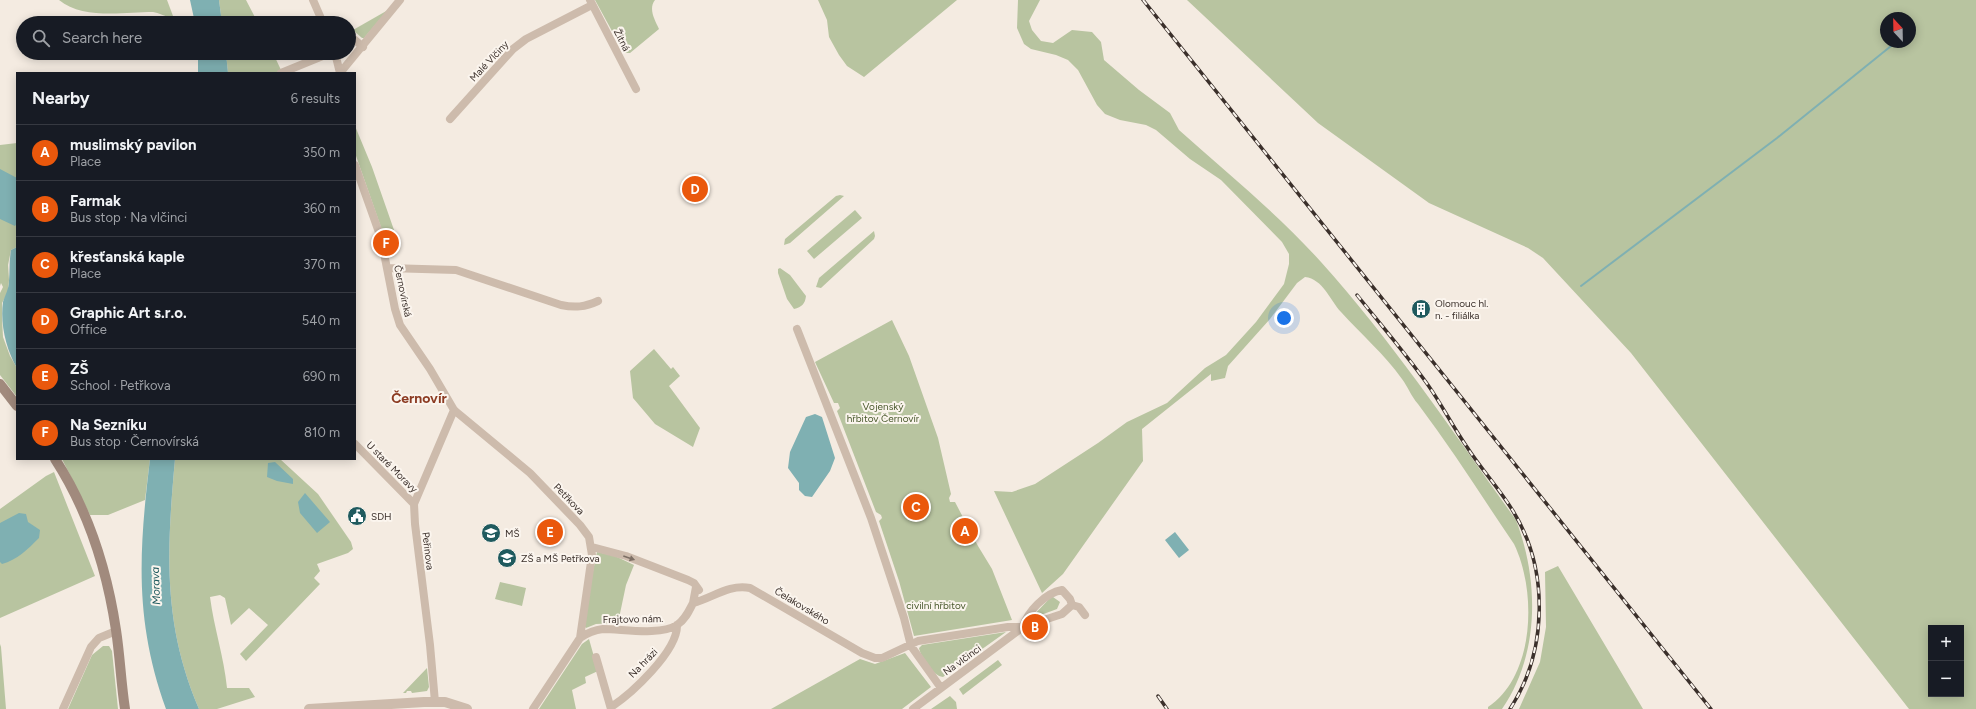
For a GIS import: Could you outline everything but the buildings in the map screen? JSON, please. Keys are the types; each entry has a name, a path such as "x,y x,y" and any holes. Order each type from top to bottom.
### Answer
{"main road":[{"path":"0,384 16,405"},
{"path":"56,460 67,479 87,520 111,584 125,709"}],"street":[{"path":"313,0 320,16"},
{"path":"356,56 400,0"},
{"name":"Žitná","path":"591,3 636,90"},
{"name":"Malé Vlčiny","path":"450,119 517,46 526,39 591,3"},
{"path":"356,42 363,48"},
{"path":"283,72 313,60"},
{"path":"337,60 340,72"},
{"path":"341,72 352,60"},
{"name":"Černovírská","path":"356,168 380,238 388,268 395,309 400,325 430,369 454,410"},
{"path":"388,268 456,270 561,305 572,307 584,307 598,301"},
{"path":"798,328 872,518 904,618 911,646 941,688"},
{"name":"Peřinova","path":"435,702 414,504 454,410"},
{"name":"Petřkova","path":"454,410 530,473 584,530 592,547"},
{"name":"U staré Moravy","path":"356,445 414,504"},
{"path":"533,709 580,638 592,547 626,556 688,580 696,587 705,599"},
{"path":"677,625 688,614 693,603 696,587"},
{"name":"Čelakovského","path":"693,603 731,588 750,588 871,657 882,658 911,646 918,641 1008,628 1023,628"},
{"name":"Na vlčinci","path":"912,709 1023,628 1032,623 1062,614 1072,605 1070,599 1062,590 1054,591 1042,600 1025,618 1023,628"},
{"path":"1072,605 1079,607 1085,615"},
{"name":"Frajtovo nám.","path":"580,638 594,630 658,631 677,625"},
{"name":"Na hrázi","path":"611,708 661,661 674,640 677,625"},
{"path":"63,709 91,647 100,638 116,631"},
{"path":"596,657 611,708"},
{"path":"309,709 435,702 449,703 467,709"}],"green space":[{"path":"59,0 167,0 173,16 165,16 153,12 92,13 69,6"},
{"path":"219,0 246,0 254,16 221,16"},
{"path":"595,0 655,0 652,11 659,29 630,53 624,53"},
{"path":"818,0 957,0 864,77 847,66 839,55 829,37 827,20"},
{"path":"1018,0 1040,0 1029,21 1032,30 1041,41 1053,43 1072,30 1092,32 1101,42 1104,60 1139,90 1170,113 1179,130 1252,194 1305,244 1347,292 1398,356 1516,520 1524,543 1529,567 1532,592 1532,616 1529,641 1523,665 1514,688 1502,709 1488,709 1488,707 1504,693 1515,675 1523,654 1527,632 1528,608 1526,585 1521,563 1514,544 1395,370 1341,312 1326,291 1317,282 1305,277 1297,283 1270,319 1228,366 1225,378 1211,381 1211,374 1142,429 1143,461 1063,574 1042,593 994,491 1012,492 1035,484 1098,443 1127,422 1167,403 1205,368 1226,355 1256,322 1284,284 1289,264 1289,254 1282,242 1221,180 1190,159 1156,130 1146,125 1120,120 1105,114 1097,105 1078,70 1068,60 1056,55 1031,49 1024,44 1017,28"},
{"path":"1187,0 1976,0 1976,709 1909,709 1631,353 1543,258 1528,248 1429,203 1318,123"},
{"path":"388,10 364,38 356,33 356,28"},
{"path":"227,60 276,60 281,70 278,72 228,72"},
{"path":"356,128 372,167 394,230 383,233 356,156"},
{"path":"16,143 16,248 11,250 8,265 8,292 2,303 2,319 3,337 10,356 16,366 16,396 0,375 0,293 3,287 1,283 0,286 0,145"},
{"path":"836,196 844,196 790,243 784,245 785,239"},
{"path":"855,210 862,218 814,259 807,251"},
{"path":"874,231 874,239 821,288 816,287 819,278"},
{"path":"780,268 790,275 806,296 803,305 794,309 787,299 778,273 778,269"},
{"name":"Vojenský hřbitov Černovír","path":"892,320 909,356 938,438 951,494 949,498 950,502 955,502 992,569 1012,620 914,636 899,581 879,521 882,518 881,515 876,512 837,411 840,408 838,403 834,403 815,362"},
{"path":"654,349 671,369 673,367 680,376 669,386 700,428 693,447 655,424 633,398 630,371"},
{"path":"62,460 150,460 145,500 108,515 90,515"},
{"path":"175,460 281,460 318,494 351,542 353,549 348,553 317,564 320,571 314,578 320,584 246,661 240,654 268,625 249,608 231,625 225,598 220,595 210,597 224,665 227,688 249,688 255,697 217,709 199,709 187,677 179,646 173,616 170,586 169,555"},
{"path":"54,472 95,576 0,618 0,509 46,476"},
{"path":"597,552 615,556 634,565 626,585 618,623 596,624 586,628 582,624"},
{"path":"1558,566 1643,709 1519,709 1540,662 1546,627 1545,572"},
{"path":"500,582 526,588 522,606 495,599"},
{"path":"1051,597 1060,602 1057,609 1030,619"},
{"path":"1006,632 943,677 939,676 928,666 922,657 919,648 922,645"},
{"path":"589,639 598,671 585,677 586,683 572,690 576,709 539,709 582,644"},
{"path":"0,644 1,647 6,709 0,709"},
{"path":"103,646 109,646 112,651 118,709 68,709 92,655"},
{"path":"905,653 931,687 902,709 771,709 860,659 875,664"},
{"path":"998,660 1002,665 963,695 959,689"},
{"path":"427,668 429,687 427,691 412,693 411,691 407,691 406,693 403,693"},
{"path":"950,696 956,702 957,709 931,709"}],"water":[{"path":"190,0 219,0 221,16 193,16"},
{"path":"198,60 227,60 228,72 198,72"},
{"path":"0,169 16,177 16,224 15,226 0,219"},
{"path":"16,248 16,366 7,345 2,319 3,302 9,284 11,250"},
{"path":"815,414 822,417 835,458 830,471 812,497 805,496 799,490 799,483 788,468 790,452 806,417"},
{"name":"Morava","path":"150,460 175,460 170,524 170,586 173,616 179,646 187,677 199,709 166,709 148,645 142,585 143,524"},
{"path":"275,462 293,479 293,484 277,481 267,477 268,463"},
{"path":"305,493 330,522 317,533 300,513 298,502"},
{"path":"19,513 26,514 28,522 40,530 39,538 17,557 2,564 0,562 0,523"},
{"path":"1175,532 1189,550 1179,558 1165,540"}],"waterway":[{"path":"1581,286 1777,138 1889,48"}],"railway":[{"path":"1143,0 1711,709"},
{"path":"1357,295 1428,385 1472,455 1508,503 1525,534 1533,558 1538,584 1539,610 1537,636 1532,662 1523,686 1510,709"},
{"path":"1158,696 1167,709"}],"place":[{"name":"Graphic Art s.r.o.","path":"695,189"},
{"name":"Na Sezníku","path":"386,243"},
{"name":"Olomouc hl. n. - filiálka","path":"1421,309"},
{"name":"křesťanská kaple","path":"916,507"},
{"name":"SDH","path":"357,516"},
{"name":"muslimský pavilon","path":"965,531"},
{"name":"ZŠ","path":"550,532"},
{"name":"MŠ","path":"491,533"},
{"name":"ZŠ a MŠ Petřkova","path":"507,558"},
{"name":"Farmak","path":"1035,627"}],"district":[{"name":"Černovír","path":"419,398"}],"park label":[{"name":"civilní hřbitov","path":"936,605"}]}
